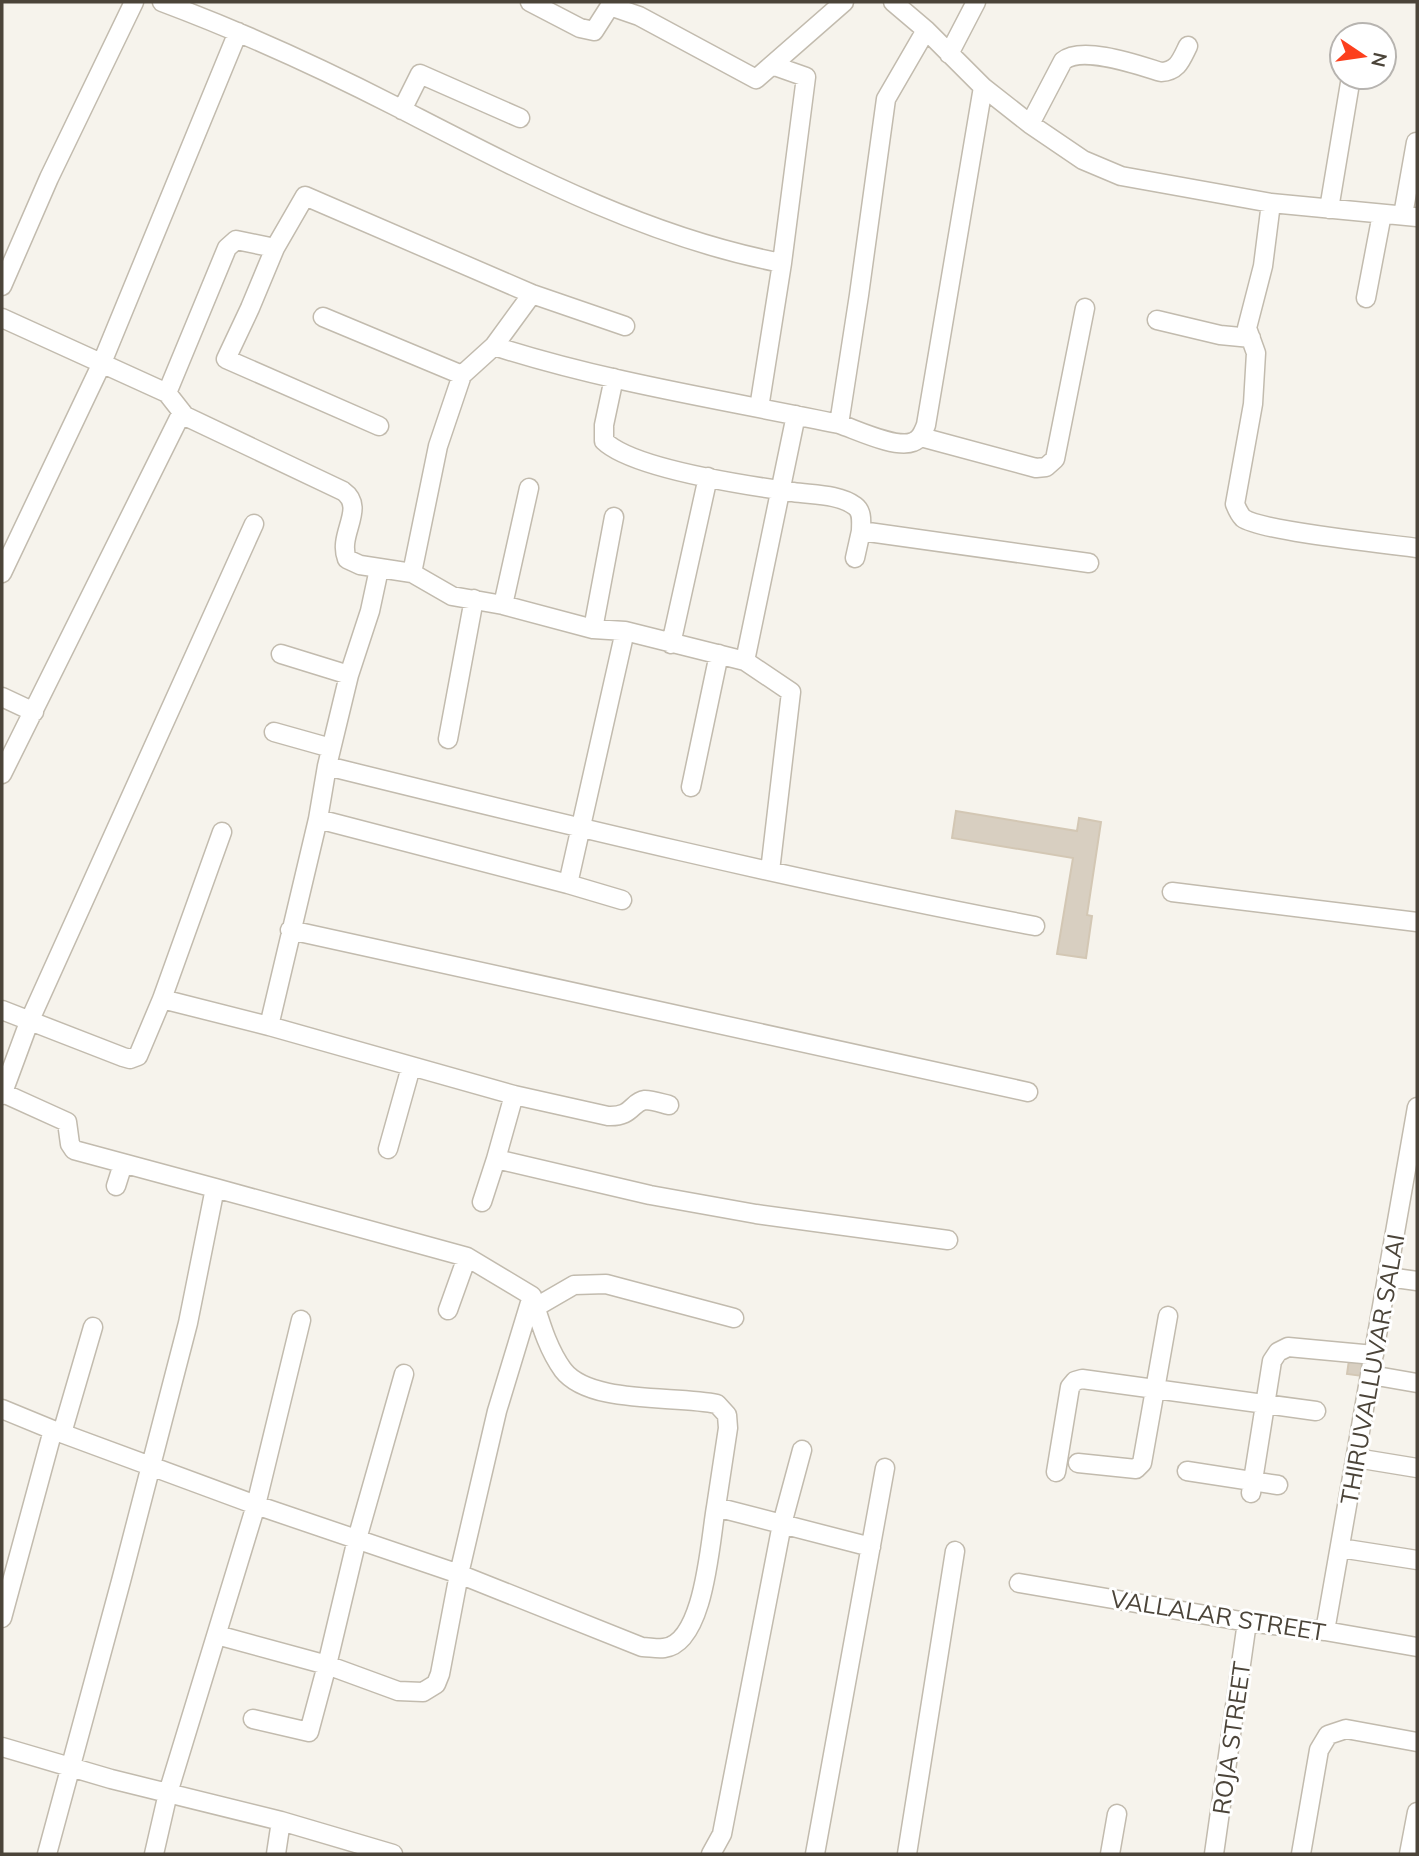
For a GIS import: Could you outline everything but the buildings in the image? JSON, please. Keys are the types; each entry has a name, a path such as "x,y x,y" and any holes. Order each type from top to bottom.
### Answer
{"street":[{"path":"2,286 49,178 134,2"},
{"path":"162,2 304,61 594,204 741,255 782,263"},
{"path":"530,2 580,28 594,31 610,6 639,16 756,79 844,2"},
{"path":"893,2 926,30 983,88 1030,124 1083,160 1121,176 1271,203 1410,216 1416,142"},
{"path":"949,54 975,2"},
{"path":"839,424 886,99 926,30"},
{"path":"2,573 101,365 238,32"},
{"path":"1030,124 1063,61 1069,56 1093,55 1161,72 1176,67 1188,46"},
{"path":"759,408 782,263 806,77 772,65"},
{"path":"402,110 420,75 520,118"},
{"path":"494,346 550,364 839,424 898,444 912,443 921,437 926,425 983,88"},
{"path":"1329,209 1349,91"},
{"path":"379,426 226,359 275,248 305,197 532,294 625,326"},
{"path":"1271,203 1263,266 1247,328 1255,354 1253,404 1235,504 1240,516 1249,521 1279,528 1417,548"},
{"path":"1366,298 1382,214"},
{"path":"167,393 227,248 236,240 275,248"},
{"path":"412,573 438,446 462,375 494,346 532,294"},
{"path":"921,437 1036,468 1046,467 1055,459 1085,308"},
{"path":"323,317 462,375"},
{"path":"2,318 167,393 185,416 352,497 354,505 344,542 344,553 352,563 412,573 452,596 503,605 593,629 625,631 745,661 791,692 770,871"},
{"path":"1157,320 1220,335 1251,338"},
{"path":"614,378 604,425 604,441 613,450 661,467 843,499 858,508 862,517 855,558"},
{"path":"2,774 7,747 34,712 182,412"},
{"path":"745,661 796,415"},
{"path":"671,643 708,477"},
{"path":"503,605 529,488"},
{"path":"593,629 614,517"},
{"path":"2,1409 256,1505 459,1574 642,1647 665,1648 682,1639 698,1612 728,1428 727,1415 717,1404 615,1394 588,1388 564,1371 544,1334 534,1301 467,1257 74,1150 70,1144 67,1122 2,1094 29,1021 254,524"},
{"path":"861,531 1089,563"},
{"path":"269,1026 329,757 379,569"},
{"path":"448,739 474,599"},
{"path":"568,884 625,631"},
{"path":"281,654 349,675"},
{"path":"691,788 719,654"},
{"path":"2,697 34,712"},
{"path":"274,732 329,757 580,828 864,893 1035,926"},
{"path":"317,819 622,900"},
{"path":"2,1010 130,1059 138,1056 162,999 222,832"},
{"path":"1172,892 1417,922"},
{"path":"290,930 1028,1092"},
{"path":"162,999 269,1026 514,1095 608,1116 621,1116 639,1102 647,1100 668,1105"},
{"path":"388,1149 411,1067"},
{"path":"482,1202 514,1095"},
{"name":"THIRUVALLUVAR SALAI","path":"1325,1631 1388,1277 1409,1202 1417,1112"},
{"path":"496,1158 650,1195 755,1214 948,1240"},
{"path":"116,1186 124,1164"},
{"path":"47,1854 188,1323 215,1188"},
{"path":"449,1310 467,1257"},
{"path":"1388,1277 1417,1281"},
{"path":"217,1635 327,1665 398,1691 423,1692 436,1684 442,1667 459,1574 497,1411 534,1301 574,1285 606,1284 734,1318"},
{"path":"1078,1463 1125,1470 1136,1469 1142,1463 1168,1316"},
{"path":"154,1854 169,1793 256,1505 301,1320"},
{"path":"2,1618 93,1327"},
{"path":"1252,1487 1272,1361 1278,1352 1288,1347 1374,1355"},
{"path":"253,1719 309,1732 357,1539 404,1374"},
{"path":"1371,1375 1417,1382"},
{"path":"1056,1472 1070,1387 1074,1381 1082,1379 1316,1411"},
{"path":"711,1854 722,1834 782,1524 802,1450"},
{"path":"1356,1458 1417,1468"},
{"path":"815,1854 885,1468"},
{"path":"1187,1471 1252,1487 1278,1485"},
{"path":"716,1507 871,1546"},
{"path":"1340,1548 1417,1560"},
{"path":"907,1854 956,1551"},
{"name":"VALLALAR STREET","path":"1019,1583 1247,1622 1325,1631 1417,1647"},
{"name":"ROJA STREET","path":"1214,1854 1247,1622"},
{"path":"1301,1854 1319,1750 1328,1735 1346,1729 1417,1742"},
{"path":"2,1747 71,1768 281,1821 393,1854"},
{"path":"1409,1854 1417,1812"},
{"path":"1110,1854 1117,1814"},
{"path":"276,1854 281,1821"}]}
